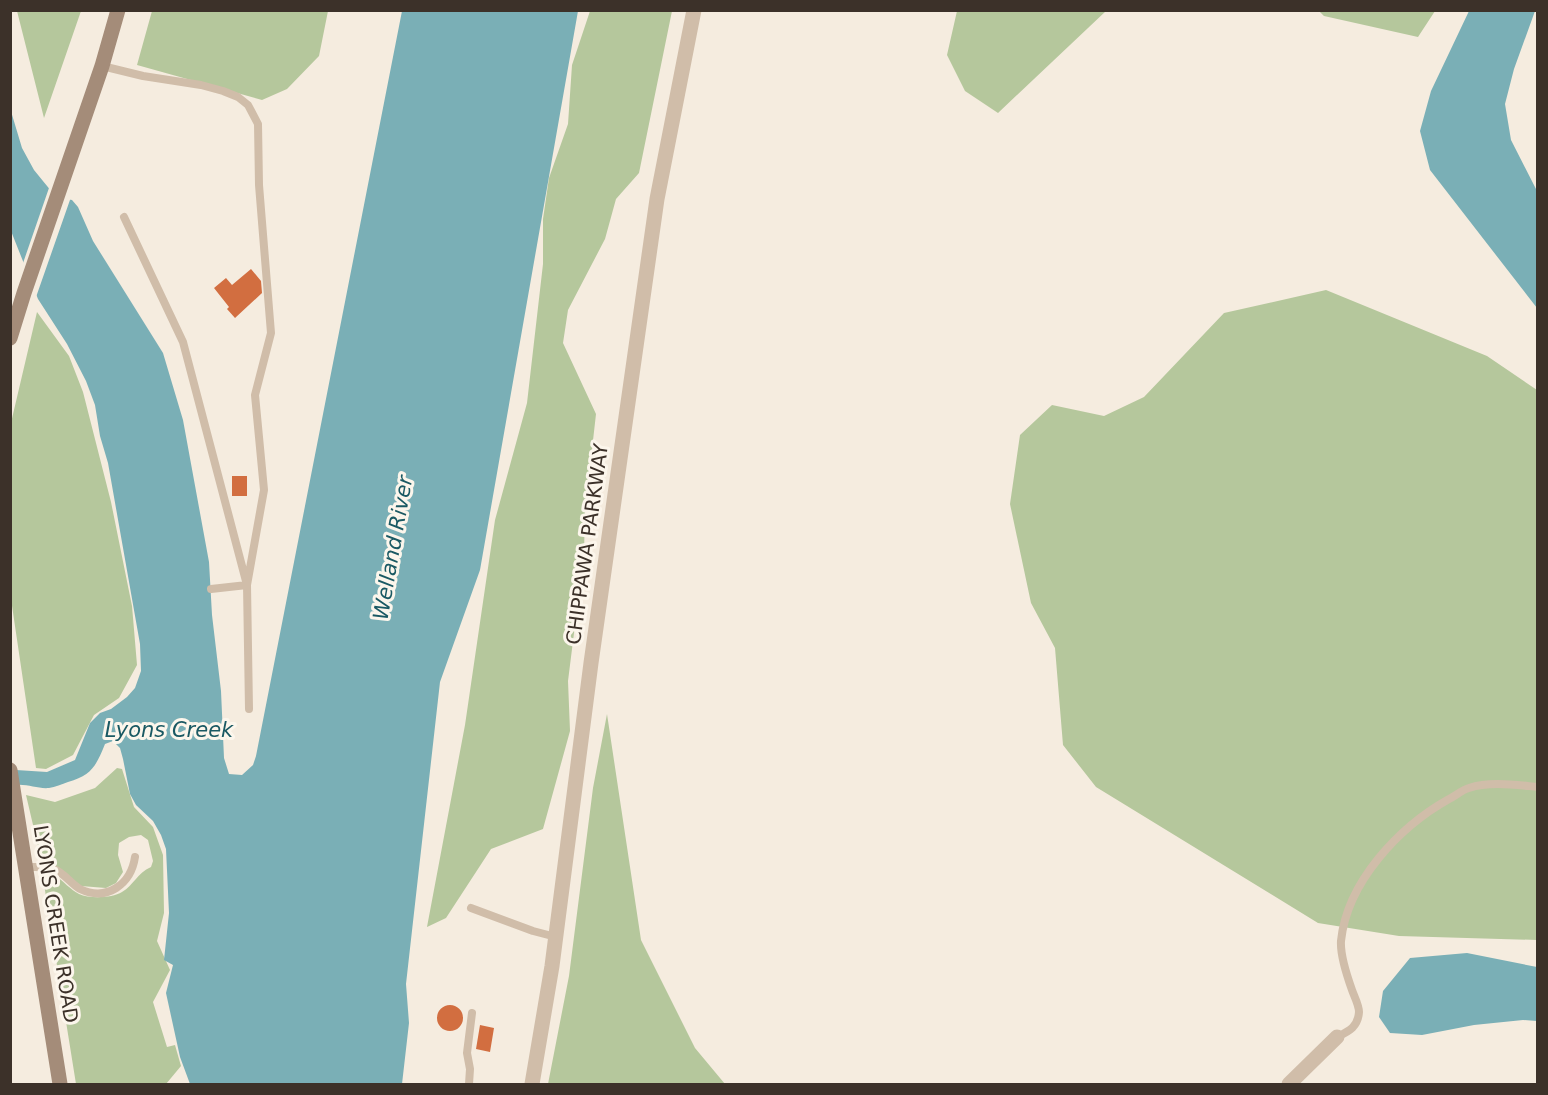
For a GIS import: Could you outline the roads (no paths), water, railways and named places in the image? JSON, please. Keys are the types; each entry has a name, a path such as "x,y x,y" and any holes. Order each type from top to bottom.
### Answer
{"main road":[{"path":"10,338 102,66 118,10"},
{"name":"LYONS CREEK ROAD","path":"10,770 60,1084"}],"street":[{"name":"CHIPPAWA PARKWAY","path":"532,1084 556,937 591,663 657,199 694,10"},
{"path":"1289,1084 1336,1037"}],"lane":[{"path":"102,66 223,91 249,105 258,124 259,185 271,333 255,395 264,490 247,585 249,709"},
{"path":"124,217 183,342 247,585"},
{"path":"211,589 247,585"},
{"path":"1336,1037 1352,1030 1359,1010 1347,977 1341,942 1350,902 1397,835 1434,807 1469,788 1502,784 1538,787"},
{"path":"26,867 52,869 80,888 91,892 101,892 121,886 131,872 135,857"},
{"path":"471,908 556,937"},
{"path":"469,1084 470,1070 466,1053 472,1013"}],"water":[{"path":"402,11 578,11 480,570 440,682 406,984 409,1023 402,1084 190,1084 180,1057 166,993 173,965 164,960 169,913 166,849 153,821 136,805 130,794 120,748 113,741 105,744 92,769 76,779 49,788 16,785 16,770 47,772 75,760 90,723 100,713 111,709 127,697 135,688 141,671 140,644 108,463 100,436 95,405 86,381 67,344 38,299 11,231 10,108 22,148 34,170 56,197 72,200 78,207 93,241 163,353 183,420 209,562 212,615 221,691 224,758 229,774 242,775 253,765 256,756"},
{"path":"1469,11 1535,11 1514,69 1505,104 1511,140 1537,191 1537,308 1430,170 1420,131 1431,91"},
{"path":"1467,953 1537,967 1537,1021 1523,1020 1474,1025 1422,1035 1390,1033 1379,1017 1383,991 1410,958"}],"water label":[{"name":"Welland River","path":"393,548"},
{"name":"Lyons Creek","path":"169,730"}]}
